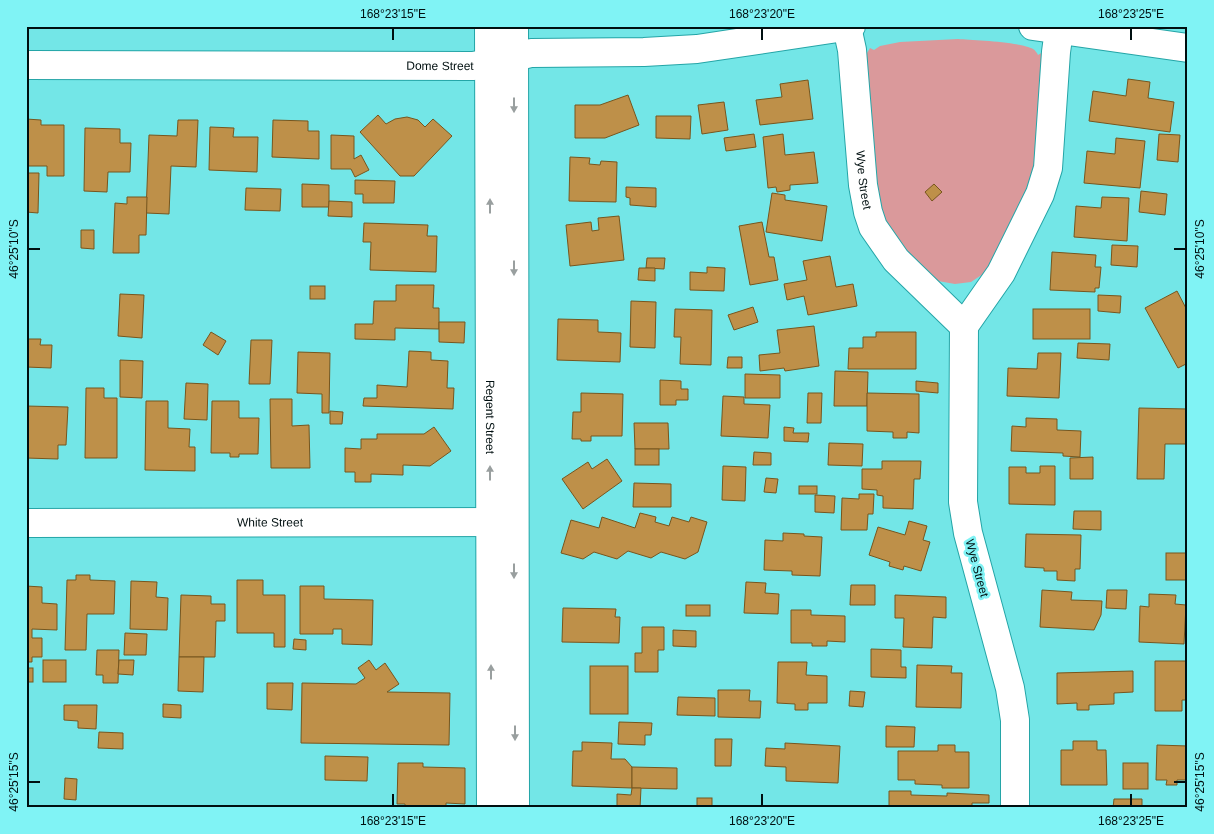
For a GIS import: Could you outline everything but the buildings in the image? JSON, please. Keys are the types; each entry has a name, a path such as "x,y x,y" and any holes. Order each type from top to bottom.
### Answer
{"street":[{"name":"Regent Street","path":"489,26 502,60"},
{"name":"Regent Street","path":"491,808 502,522 502,60 514,26"},
{"name":"Dome Street","path":"26,65 473,66 531,53 644,52 697,49 851,26"},
{"name":"Wye Street","path":"847,27 852,50 863,185 868,212 873,226 896,260 964,326 963,502 968,533 1011,696 1015,720 1015,808"},
{"path":"964,326 1001,273 1040,194 1048,168 1056,52 1046,28"},
{"path":"1046,28 1188,48"},
{"name":"White Street","path":"26,522 502,522"},
{"name":"Regent Street","path":"502,522 515,808"}],"shaded area":[{"path":"958,39 1018,45 1033,49 1038,55 1043,52 1034,174 1004,243 986,272 971,282 955,284 938,281 912,260 888,228 882,215 874,186 867,53 870,48 874,50 880,46 900,42"}]}
